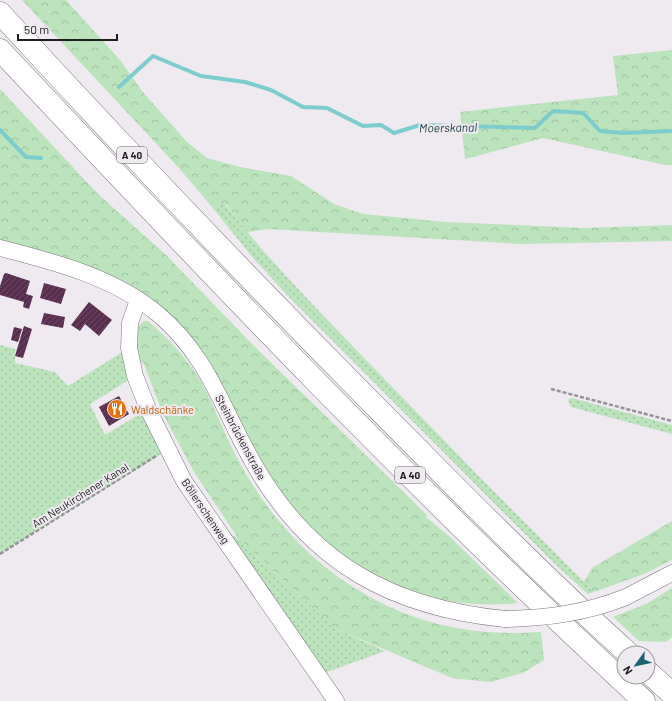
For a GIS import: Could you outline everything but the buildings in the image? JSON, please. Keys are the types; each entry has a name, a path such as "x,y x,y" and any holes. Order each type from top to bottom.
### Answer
{"highway":[{"name":"A 40","path":"0,13 105,127 266,296 452,484 620,645"},
{"name":"A 40","path":"0,50 208,271 340,407 644,701"},
{"path":"656,679 672,694"}],"street":[{"name":"Steinbrückenstraße","path":"0,248 39,258 87,274 113,285 158,314 191,348 205,368 254,465 285,511 324,550 371,583 398,596 444,611 470,616 505,619 539,618 572,614 626,597 672,573"},
{"name":"Böllerschenweg","path":"138,300 130,323 131,355 135,376 148,409 184,481 336,701"}],"path":[{"path":"551,389 672,421"},
{"name":"Am Neukirchener Kanal","path":"0,554 168,449"}],"green space":[{"path":"22,0 66,0 120,60 142,91 187,142 207,158 240,167 291,176 334,204 363,214 445,222 585,228 672,225 672,241 521,244 269,229 247,232 226,204 212,207 178,167"},
{"path":"672,50 672,165 665,165 543,138 465,159 460,112 618,95 613,56"},
{"path":"0,89 98,194 167,256 255,347 427,515 426,517 450,537 518,603 481,604 445,600 412,592 380,579 351,562 324,540 298,515 275,486 261,463 221,382 205,355 196,342 160,308 133,286 113,276 71,261 0,241"},
{"path":"225,204 258,245 312,304 594,592 588,594 556,565 289,297 254,259 212,207"},
{"path":"144,321 148,321 163,334 189,363 205,389 236,456 261,498 291,534 324,566 361,592 402,612 445,626 492,632 541,632 544,660 523,673 490,682 452,678 334,628 238,538 194,472 162,412 144,364 136,358 137,328"},
{"path":"0,345 15,349 15,363 55,372 68,386 129,348 135,376 90,404 105,435 148,409 168,450 0,554"},
{"path":"572,398 672,425 672,434 571,407 568,400"},
{"path":"672,521 672,560 644,574 594,592 584,582 592,568"},
{"path":"214,526 238,538 334,628 385,651 316,676"},
{"path":"672,588 672,637 666,642 639,641 613,617 646,604"}],"waterway":[{"name":"Moerskanal","path":"119,87 153,56 201,76 245,82 271,90 303,107 327,108 363,126 381,125 394,133 420,125 535,128 553,111 583,113 600,131 622,133 672,131"},
{"name":"Moerskanal","path":"0,130 26,157 41,158"}],"place":[{"name":"Waldschänke","path":"117,409"}]}
